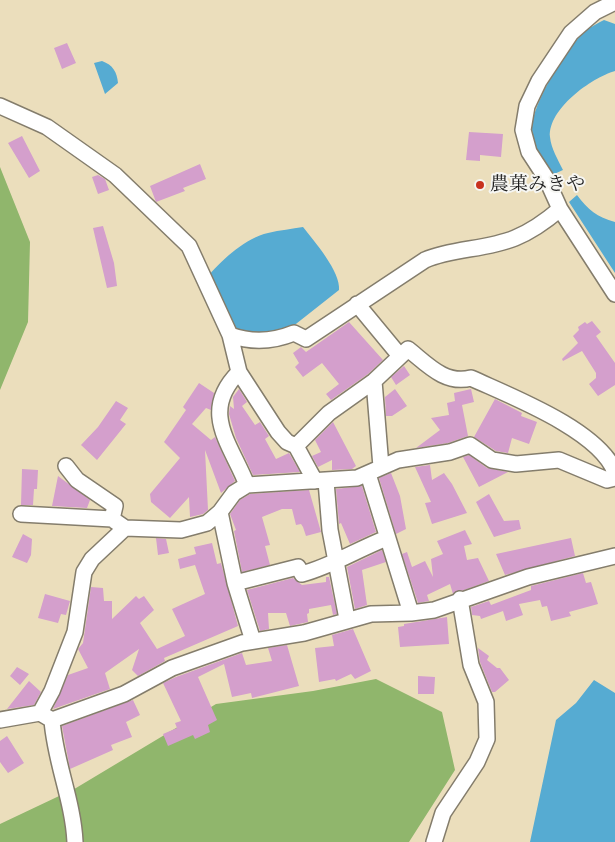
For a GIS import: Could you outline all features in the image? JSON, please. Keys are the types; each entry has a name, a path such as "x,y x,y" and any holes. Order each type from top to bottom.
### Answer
{"street":[{"path":"615,2 595,12 571,33 539,81 527,106 524,130 529,152 546,178 560,209 615,294"},
{"path":"0,106 18,112 47,127 115,175 189,246 230,335 239,372 278,432 287,442 296,446 320,481 326,504 347,620"},
{"path":"230,335 243,340 262,341 281,339 294,333 306,339 424,260 440,254 513,239 536,228 560,209"},
{"path":"357,304 400,356"},
{"path":"296,446 329,413 374,381 408,349 439,374 460,381 471,378 552,414 586,437 612,465 615,472"},
{"path":"239,372 230,381 219,407 218,416 220,427 247,485"},
{"path":"374,381 374,470 387,538 411,613"},
{"path":"21,514 112,519 125,528 194,528 207,523 220,512 234,492 247,485 357,478 398,460 450,452 470,445 492,460 516,464 560,460 606,480 615,478"},
{"path":"66,466 77,480 115,506 112,519"},
{"path":"220,512 235,583 253,640"},
{"path":"75,842 70,802 46,717 52,691 75,632 84,572 92,558 125,528"},
{"path":"235,583 298,567 302,574 336,563 363,548 387,538"},
{"path":"0,720 46,717 124,694 172,668 213,652 253,640 304,633 371,614 411,613 434,610 460,599 528,577 615,556"},
{"path":"434,842 443,813 477,762 487,739 486,702 471,665 460,599"}],"green space":[{"path":"0,167 30,242 28,322 0,390"},
{"path":"376,679 442,712 455,770 409,842 0,842 0,824 76,788 216,704 313,691"}],"water":[{"path":"604,20 615,24 615,71 594,80 583,88 563,106 556,116 551,126 550,137 553,150 563,170 552,175 534,141 533,119 544,91 570,48 587,30"},
{"path":"102,61 114,69 118,83 105,94 94,63"},
{"path":"577,195 593,212 615,222 615,273 569,202"},
{"path":"303,227 320,248 331,266 336,275 339,290 287,331 274,334 238,332 224,311 209,275 228,256 252,239 268,233"},
{"path":"594,680 615,693 615,842 530,842 556,720 576,703"}],"building":[{"path":"67,43 76,63 62,69 54,48"},
{"path":"469,132 503,134 501,157 480,155 480,161 466,160"},
{"path":"22,136 40,171 29,178 8,143"},
{"path":"200,164 206,179 183,188 185,191 156,202 150,186"},
{"path":"98,175 105,179 109,190 98,194 92,177"},
{"path":"103,226 114,263 117,286 107,288 93,228"},
{"path":"592,321 601,332 596,336 615,363 615,385 598,396 589,384 596,378 596,373 582,351 563,361 562,359 578,343 573,336 579,330 578,327 585,322 587,324"},
{"path":"349,322 383,360 368,374 331,400 326,394 339,384 322,363 303,377 295,367 299,363 293,353 301,347 306,352"},
{"path":"404,366 410,375 396,385 391,377"},
{"path":"199,383 214,393 211,410 206,408 192,424 211,440 215,437 235,481 221,493 205,450 208,510 203,514 190,517 189,497 170,518 151,502 150,494 180,458 164,442 186,410 183,407"},
{"path":"239,389 247,402 242,406 255,425 260,422 269,436 265,439 276,459 289,453 300,472 253,475 236,438 229,414 230,406 234,409 233,397"},
{"path":"395,389 407,406 392,416 386,416 385,397"},
{"path":"471,389 474,402 462,405 468,436 448,443 416,448 440,430 431,418 449,415 447,403 455,401 454,393"},
{"path":"495,399 522,413 521,416 537,422 529,444 512,438 508,453 496,451 474,437"},
{"path":"116,401 128,408 120,420 126,424 97,460 81,445 98,427"},
{"path":"333,422 356,466 352,469 332,470 332,460 318,467 312,456 321,452 315,440"},
{"path":"469,455 487,468 508,472 479,487 463,457"},
{"path":"430,465 432,480 444,473 467,513 432,524 425,503 431,502 415,467"},
{"path":"22,469 38,470 37,489 34,489 33,505 21,505"},
{"path":"391,473 400,496 406,529 396,534 379,478"},
{"path":"58,476 90,500 87,508 52,506"},
{"path":"362,486 376,532 350,544 341,523 339,524 336,489"},
{"path":"309,490 321,532 306,536 301,524 296,525 292,509 282,509 262,517 270,545 265,546 270,565 242,572 234,531 236,530 230,514 240,500 250,494"},
{"path":"489,494 504,521 519,520 521,529 494,537 476,502"},
{"path":"465,530 472,544 464,546 467,560 478,558 489,581 453,594 450,584 427,595 429,601 418,603 402,554 407,552 412,567 425,561 433,577 431,559 443,554 437,541"},
{"path":"23,534 32,539 31,555 27,563 12,557"},
{"path":"156,538 166,539 169,553 158,555"},
{"path":"571,538 575,556 505,575 496,554"},
{"path":"212,543 217,564 221,563 238,626 164,658 165,661 138,676 132,670 139,649 105,673 110,689 53,709 68,675 88,668 78,649 83,643 91,587 103,588 104,601 112,601 112,619 136,596 139,599 144,596 154,610 140,623 157,649 185,636 172,609 205,594 195,565 180,569 178,559 196,554 194,547"},
{"path":"382,550 386,562 362,570 367,605 355,609 347,567"},
{"path":"583,573 586,583 591,582 598,604 569,612 571,616 551,621 547,606 542,607 540,600 519,604 523,615 506,621 503,611 481,619 480,616 472,615 471,607 489,601 491,605 531,590 531,586"},
{"path":"326,577 329,577 337,614 333,615 331,605 309,609 307,614 308,622 290,626 286,613 268,613 269,629 260,631 247,590 293,578 302,585 326,582"},
{"path":"45,594 70,601 66,615 61,614 58,623 38,618"},
{"path":"447,617 449,644 400,647 398,627 404,626 404,624"},
{"path":"353,629 371,671 355,679 351,674 336,681 335,679 319,682 315,648 334,646 332,635"},
{"path":"287,645 299,686 252,698 251,693 232,697 224,664 198,677 217,720 208,725 210,732 195,739 193,735 168,746 163,734 177,728 175,723 181,721 163,683 242,653 246,665 272,661 268,648"},
{"path":"478,648 489,656 487,660 497,668 500,668 509,680 495,692 492,692 480,662"},
{"path":"17,667 29,674 20,685 10,676"},
{"path":"418,676 435,677 434,694 418,694"},
{"path":"29,681 41,692 34,705 7,709"},
{"path":"133,700 140,715 126,722 132,737 111,745 113,750 70,769 62,726"},
{"path":"7,736 24,763 8,773 0,762 0,741"}],"place":[{"name":"農菓みきや","path":"480,185"}]}
